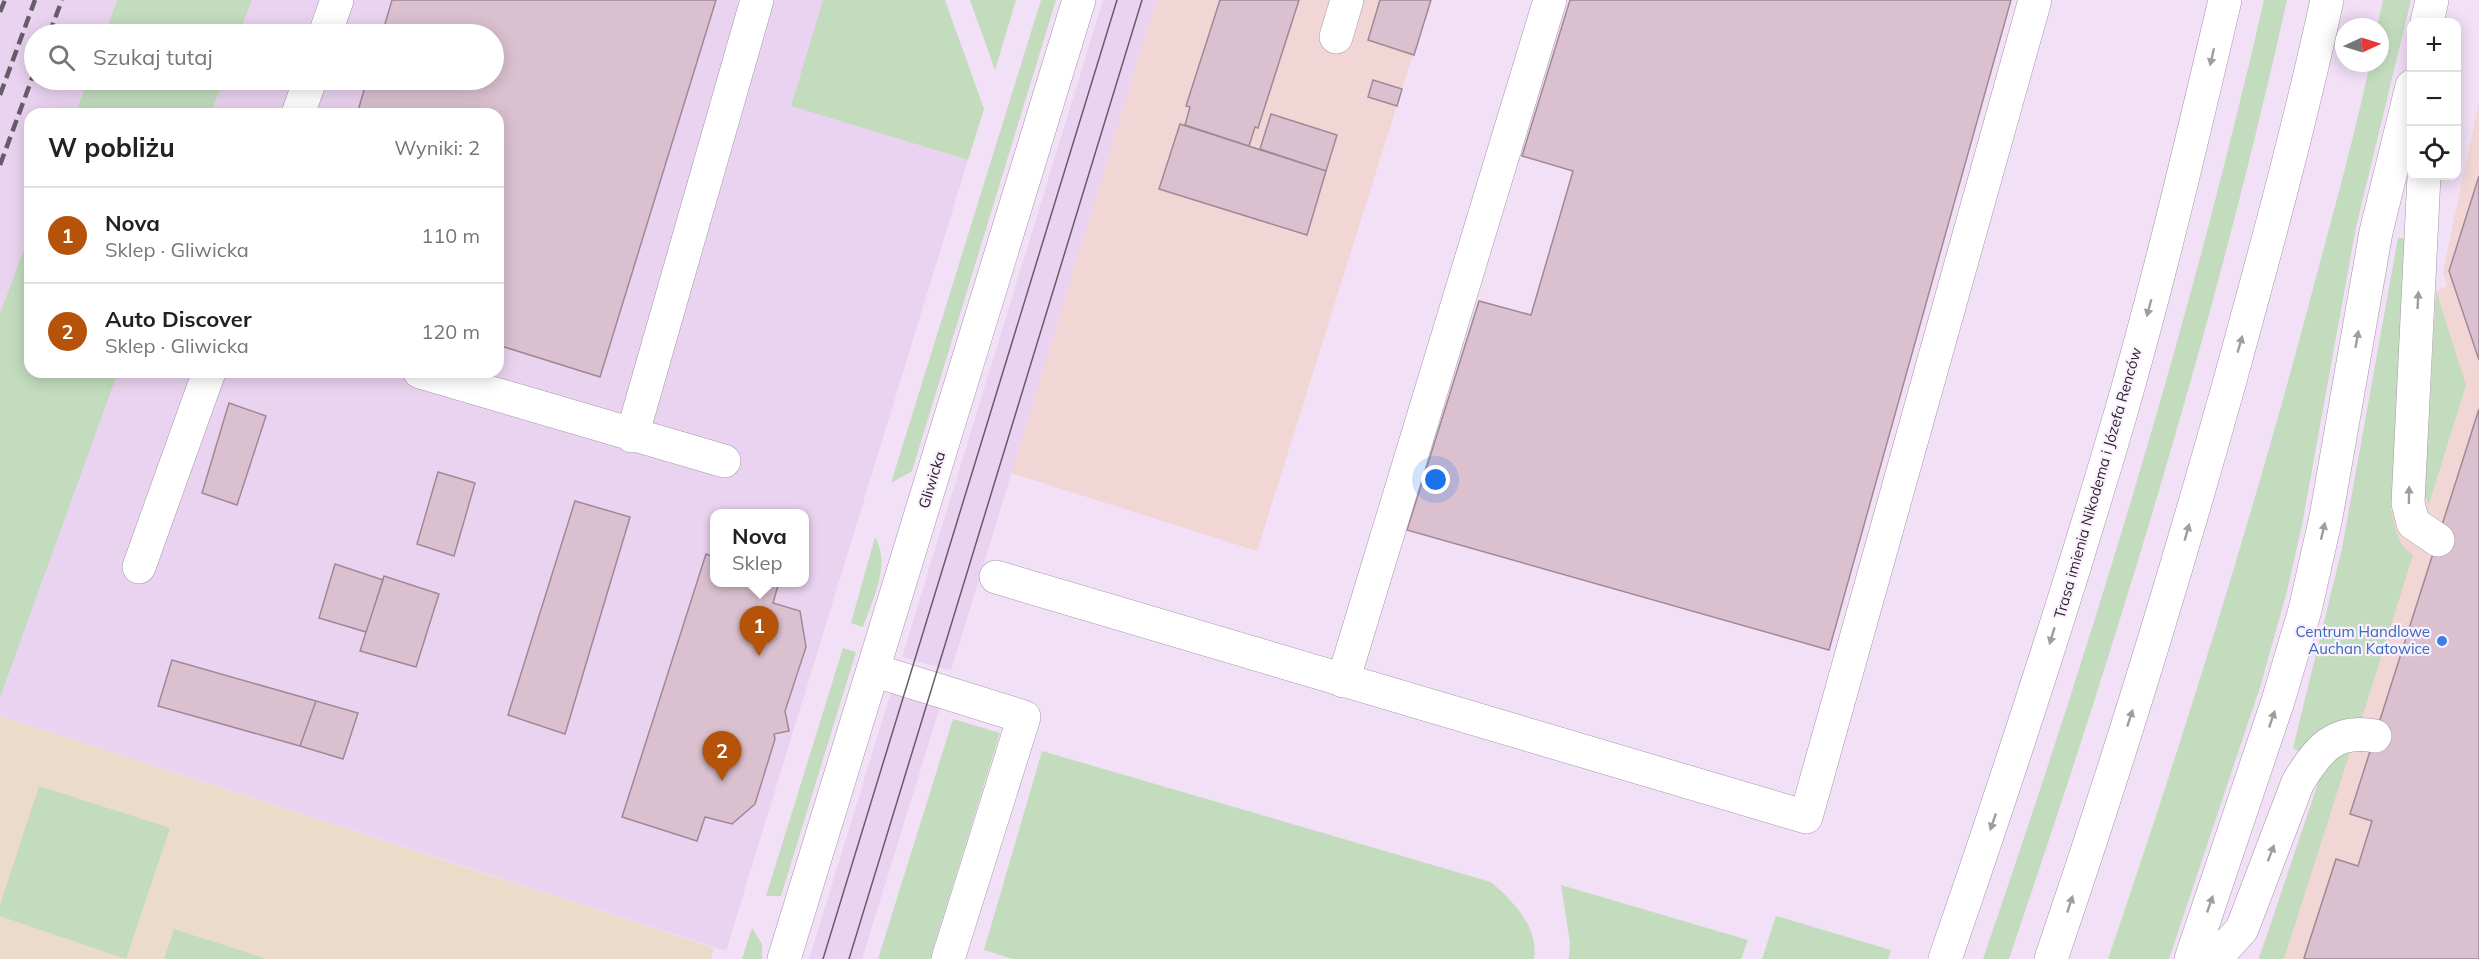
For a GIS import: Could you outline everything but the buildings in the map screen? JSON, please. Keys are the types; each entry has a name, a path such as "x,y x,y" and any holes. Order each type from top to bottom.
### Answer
{"main road":[{"path":"329,24 337,0"},
{"path":"632,436 758,0"},
{"name":"Gliwicka","path":"784,959 1079,0"},
{"path":"1336,37 1347,0"},
{"path":"1343,681 1550,0"},
{"path":"996,577 1806,817 2035,0"},
{"name":"Trasa imienia Nikodema i Józefa Renców","path":"1946,959 2011,768 2120,416 2169,230 2225,0"},
{"path":"2051,959 2144,675 2196,500 2300,119 2327,0"},
{"path":"2428,18 2434,0"},
{"path":"2434,0 2434,18"},
{"path":"300,108 306,90"},
{"path":"2191,959 2278,700 2305,610 2326,517 2376,232 2407,106"},
{"path":"2424,180 2408,503 2413,523 2438,540"},
{"path":"139,567 207,378"},
{"path":"440,378 724,462"},
{"path":"873,670 1024,717 948,959"},
{"path":"2215,959 2241,929 2298,782 2311,761 2328,743 2343,735 2375,736"}],"shaded area":[{"path":"0,0 117,0 109,24 24,24 24,90 84,90 77,108 24,108 24,249 0,313"},
{"path":"252,0 823,0 792,106 968,160 726,951 0,716 0,698 116,378 504,378 504,108 213,108 219,90 504,90 504,24 243,24"},
{"path":"1103,0 1156,0 951,671 902,657"},
{"path":"1156,0 1430,0 1257,551 1011,473"},
{"path":"2479,102 2479,959 2258,959 2330,763 2293,748 2342,549 2349,510 2391,510 2425,496 2436,291 2447,286 2443,271"},
{"path":"891,692 940,707 862,959 809,959"},
{"path":"0,716 714,948 711,959 0,959"}],"green space":[{"path":"117,0 252,0 243,24 109,24"},
{"path":"823,0 945,0 984,109 968,160 791,106"},
{"path":"970,0 1016,0 995,70"},
{"path":"1041,0 1056,0 912,471 891,483"},
{"path":"2264,0 2287,0 2228,243 2161,483 2049,841 2009,959 1983,959 2062,722 2136,483 2204,243"},
{"path":"2383,0 2411,0 2356,227 2302,525 2287,591 2261,684 2169,959 2108,959 2189,715 2239,551 2341,184 2368,72 2389,72 2389,18 2379,18"},
{"path":"84,90 219,90 213,108 77,108"},
{"path":"2398,238 2404,238 2405,245 2391,510 2400,540 2413,555 2362,718 2343,720 2327,726 2300,752 2293,748 2342,549"},
{"path":"24,249 24,378 116,378 0,698 0,313"},
{"path":"2436,291 2466,385 2429,504 2425,496"},
{"path":"875,537 881,559 881,570 863,627 851,623"},
{"path":"843,648 856,652 781,896 766,896"},
{"path":"953,719 1000,733 930,959 878,959"},
{"path":"2351,749 2284,959 2259,959 2320,777 2330,762"},
{"path":"1042,751 1491,882 1523,916 1532,936 1534,959 1013,959 984,950"},
{"path":"39,786 170,828 126,959 0,916 0,905"},
{"path":"1561,885 1748,940 1741,959 1569,959 1570,943"},
{"path":"1776,916 1891,950 1888,959 1762,959"},
{"path":"752,928 762,944 762,959 742,959"},
{"path":"174,929 267,959 164,959"}],"tram line":[{"path":"823,959 1117,0"},
{"path":"849,959 1142,0"}],"railway":[{"path":"0,12 5,0"},
{"path":"26,24 35,0"},
{"path":"53,24 62,0"},
{"path":"0,95 24,30"},
{"path":"0,165 28,90"}],"place":[{"name":"Centrum Handlowe Auchan Katowice","path":"2442,641"},
{"name":"Nova","path":"759,656"},
{"name":"Auto Discover","path":"722,781"}]}
